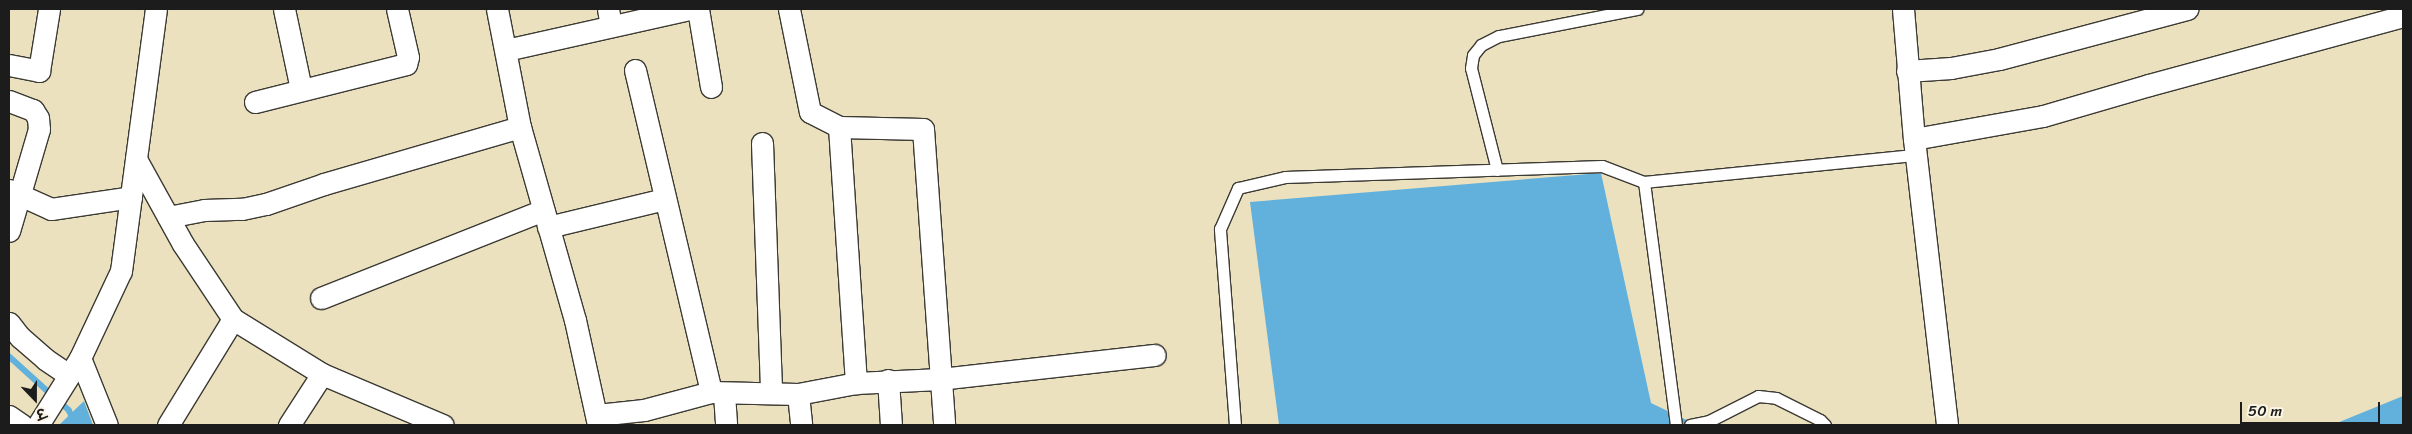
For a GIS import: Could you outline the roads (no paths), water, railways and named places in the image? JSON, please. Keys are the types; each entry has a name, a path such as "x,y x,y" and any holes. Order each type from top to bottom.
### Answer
{"street":[{"path":"9,65 40,72 48,9"},
{"path":"40,421 71,372 121,270 156,9"},
{"path":"284,9 301,89"},
{"path":"255,102 406,64 408,57 397,9"},
{"path":"497,9 520,127 575,320 597,420 645,418 718,393 798,394 856,382 940,379 1155,354"},
{"path":"506,50 610,18 689,9"},
{"path":"698,9 711,87"},
{"path":"789,9 810,112 839,127 923,129 944,425"},
{"path":"1903,9 1915,147 1947,425"},
{"path":"1907,70 1951,68 1999,59 2187,9"},
{"path":"1915,147 2043,116 2403,16"},
{"path":"635,70 665,199 726,425"},
{"path":"9,100 34,110 38,118 39,128 15,192 9,231"},
{"path":"168,217 204,210 242,209 266,204 324,184 520,127"},
{"path":"839,127 856,382"},
{"path":"762,143 771,393"},
{"path":"136,159 183,244 233,319 322,374 443,425"},
{"path":"15,192 51,209 131,197"},
{"path":"322,298 545,219 665,199"},
{"path":"168,425 233,319"},
{"path":"9,323 20,337 45,359 71,372 107,425"},
{"path":"289,425 322,374"},
{"path":"888,380 891,425"},
{"path":"798,394 801,425"},
{"path":"9,416 22,425"}],"lane":[{"path":"1497,170 1471,68 1473,55 1481,45 1499,36 1637,9"},
{"path":"1234,425 1220,229 1238,188 1285,177 1602,166 1644,182 1915,147"},
{"path":"1644,182 1676,425"},
{"path":"1690,425 1714,419 1758,396 1776,398 1820,420 1825,425"}],"water":[{"path":"1601,173 1651,403 1697,425 1279,425 1250,202"},
{"path":"2403,396 2403,425 2332,425"},
{"path":"84,401 93,425 59,425"}],"waterway":[{"path":"9,356 52,395"},
{"path":"59,401 69,410 76,425"}]}
